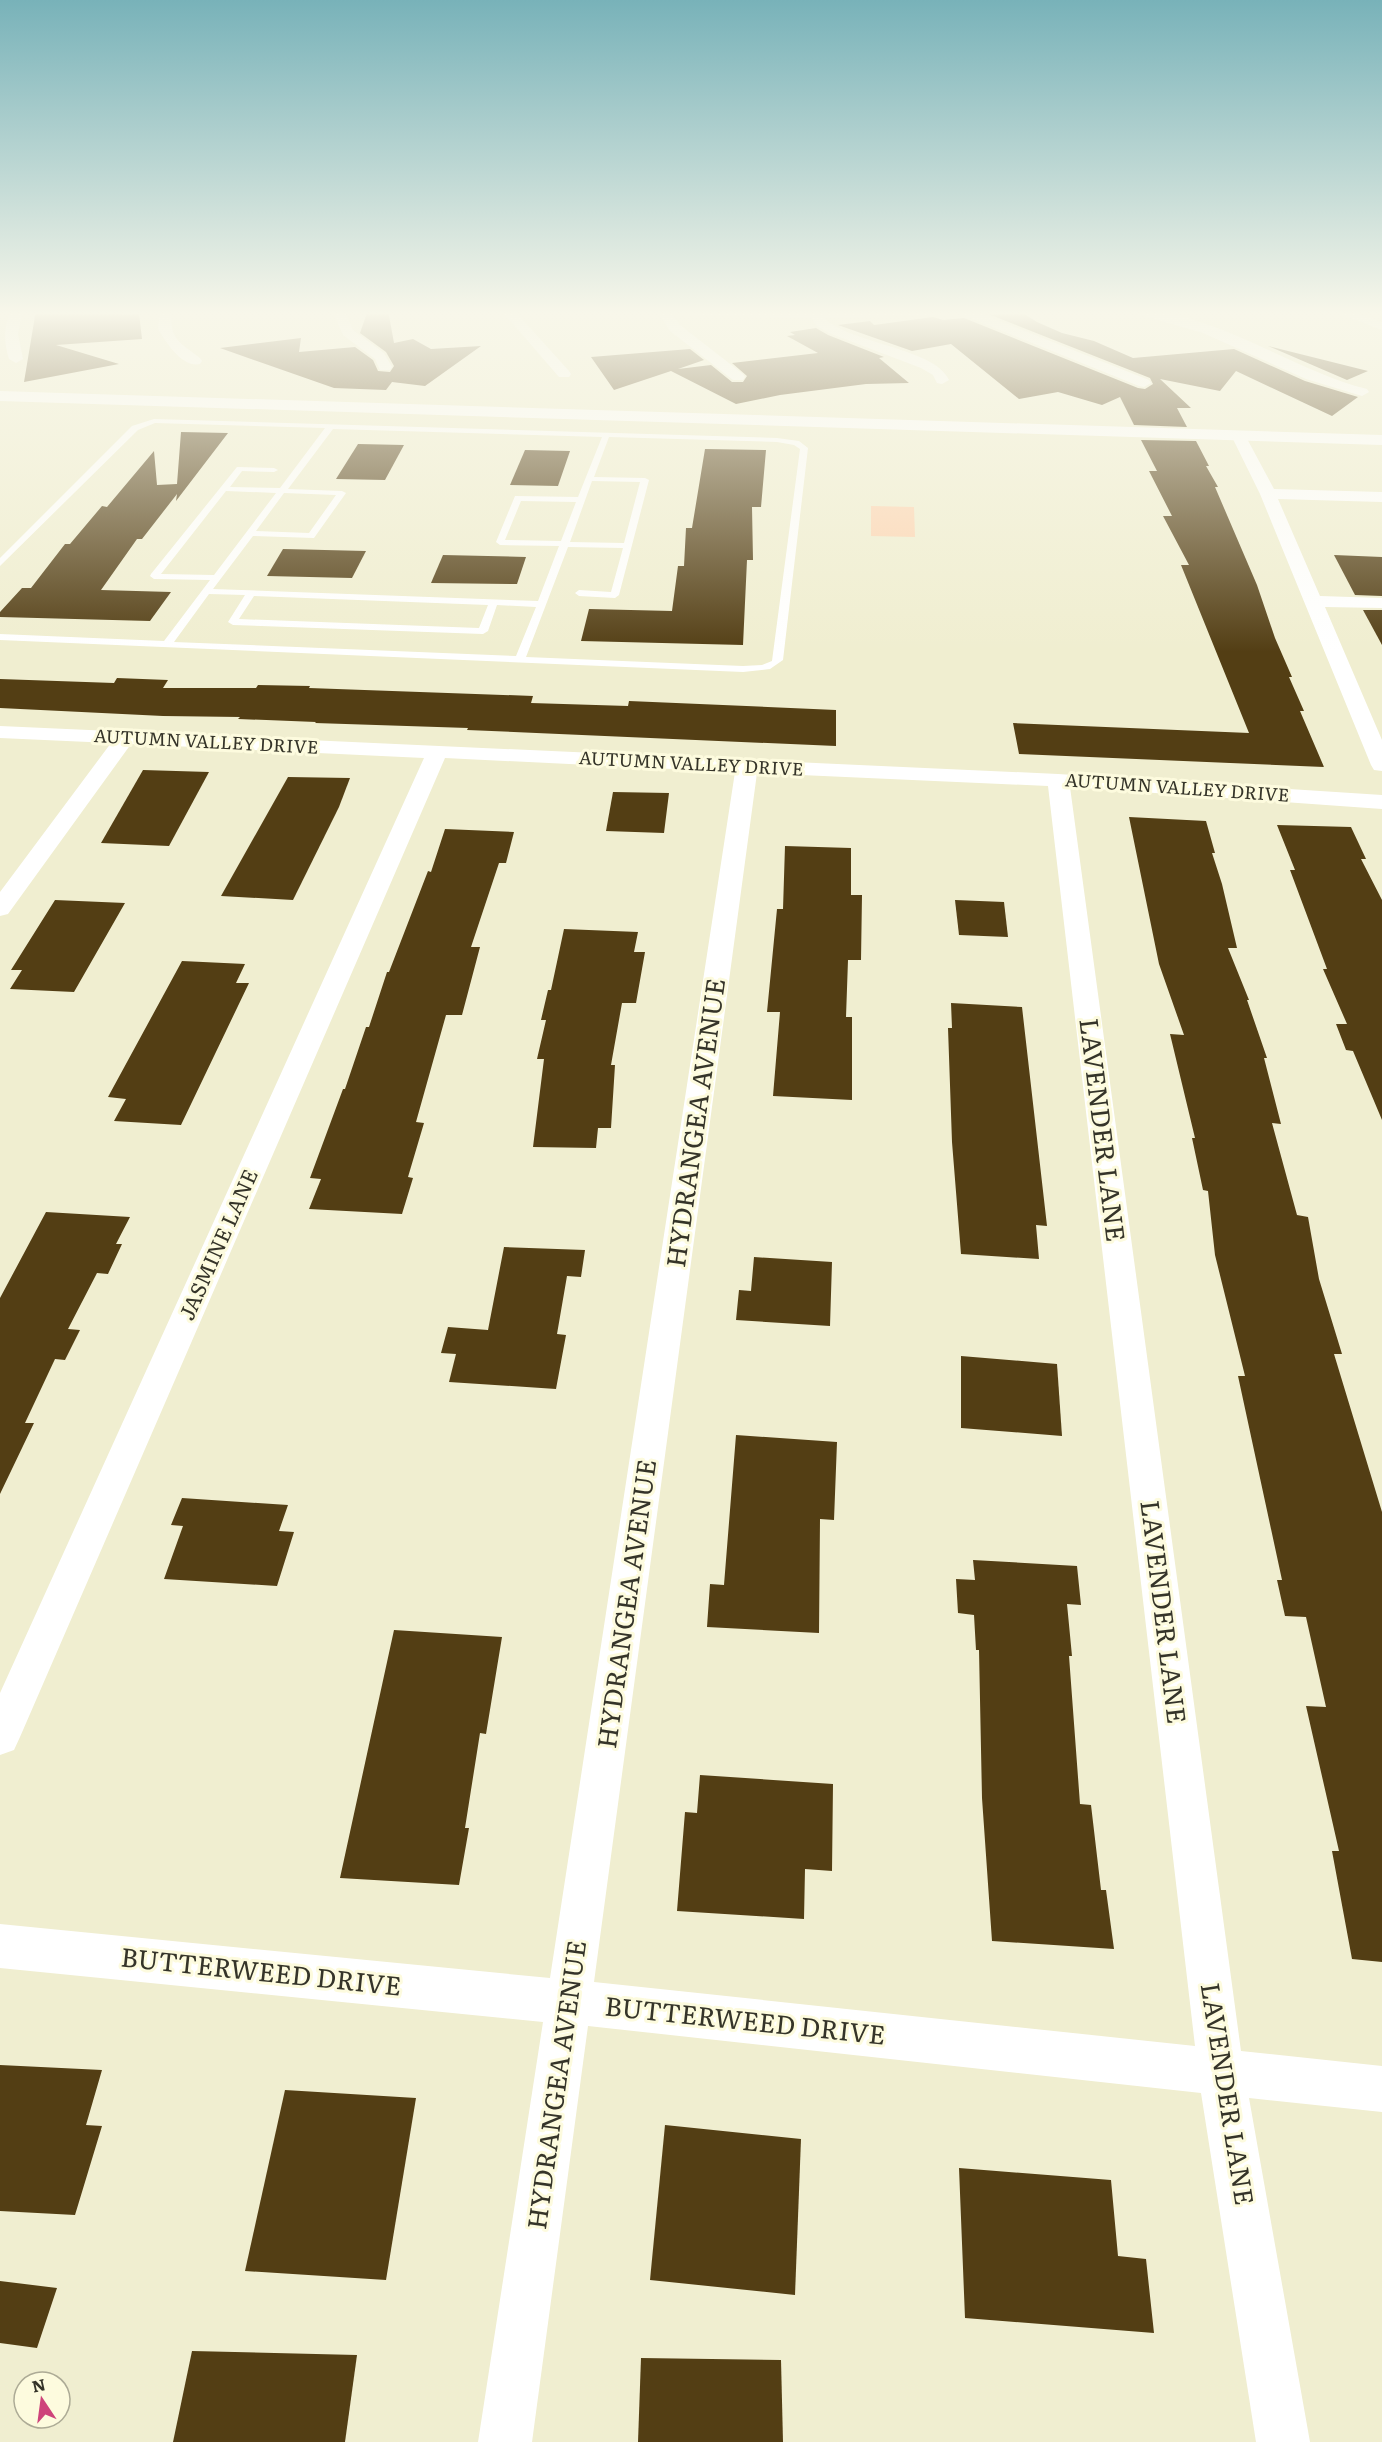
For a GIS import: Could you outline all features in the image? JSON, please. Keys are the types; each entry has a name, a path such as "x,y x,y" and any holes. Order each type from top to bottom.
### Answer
{"street":[{"path":"904,424 1382,440"},
{"path":"1238,435 1268,494 1313,601 1376,738 1382,765"},
{"path":"1268,494 1382,497"},
{"path":"1313,601 1382,603"},
{"name":"AUTUMN VALLEY DRIVE","path":"0,732 1058,780 1382,802"},
{"path":"0,909 125,738"},
{"name":"JASMINE LANE","path":"0,1737 437,752"},
{"name":"HYDRANGEA AVENUE","path":"505,2442 747,766"},
{"name":"LAVENDER LANE","path":"1058,780 1221,2072 1283,2442"},
{"name":"BUTTERWEED DRIVE","path":"0,1946 570,2002 1382,2089"}],"lane":[{"path":"0,563 135,428 142,424"},
{"path":"245,424 330,427 380,424"},
{"path":"0,637 743,669 767,668 775,664 778,660 804,448 802,446 777,440 502,433 462,424"},
{"path":"502,433 506,424"},
{"path":"167,644 330,427"},
{"path":"520,659 606,436"},
{"path":"217,578 154,576 240,469 274,470"},
{"path":"579,593 615,595 645,480 589,479"},
{"path":"224,489 342,493 311,536 251,533"},
{"path":"581,500 518,498 500,542 628,546"},
{"path":"207,591 541,604"},
{"path":"251,593 233,622 483,632 494,602"}],"shaded area":[{"path":"871,506 914,507 915,537 871,536"}],"building":[{"path":"1185,424 1187,427 1134,425"},
{"path":"181,432 228,433 176,501 177,494 142,539 137,539 101,590 171,592 150,621 0,617 0,612 22,588 31,588 65,544 70,544 102,506 107,507 154,451 157,485 177,484"},
{"path":"1141,440 1196,441 1218,487 1215,487 1257,585 1275,638 1292,677 1289,677 1304,711 1300,711 1324,767 1019,754 1013,723 1249,733 1181,565 1189,565 1163,516 1172,516 1149,471 1157,471"},
{"path":"358,444 404,445 385,480 336,479"},
{"path":"705,449 766,450 761,507 752,507 753,560 747,560 743,645 581,641 589,609 672,611 678,566 684,566 686,528 692,528"},
{"path":"525,450 570,451 558,486 510,485"},
{"path":"283,549 366,551 352,578 267,576"},
{"path":"443,555 526,557 517,584 431,583"},
{"path":"1334,555 1382,557 1382,596 1355,595"},
{"path":"1363,610 1382,610 1382,645"},
{"path":"117,678 168,680 163,688 310,686 309,688 533,696 531,703 628,706 629,701 836,710 836,746 238,719 240,717 163,716 0,708 0,679 114,683"},
{"path":"143,770 209,772 169,846 101,843"},
{"path":"288,777 350,778 339,807 293,900 221,896"},
{"path":"613,792 669,793 664,833 606,831"},
{"path":"1129,817 1206,821 1237,948 1228,948 1249,1000 1247,1000 1267,1058 1264,1058 1281,1124 1272,1123 1297,1215 1308,1217 1319,1279 1342,1354 1334,1354 1382,1512 1382,1962 1352,1959 1332,1851 1339,1851 1306,1706 1326,1707 1306,1617 1285,1616 1277,1580 1282,1580 1238,1376 1245,1376 1215,1255 1208,1191 1203,1190 1192,1138 1195,1138 1170,1034 1184,1035 1159,964"},
{"path":"1277,825 1351,827 1366,859 1361,859 1382,900 1382,1120 1353,1051 1346,1050 1336,1024 1347,1024 1323,969 1327,969 1290,870 1295,870"},
{"path":"445,829 514,832 506,863 499,863 471,947 480,947 462,1015 446,1015 416,1122 424,1123 408,1177 413,1178 402,1214 309,1209 321,1179 310,1178 343,1089 345,1089 366,1027 369,1027 387,972 389,972 428,871 431,872"},
{"path":"785,846 851,848 851,895 862,895 861,960 848,960 846,1017 852,1017 852,1100 773,1096 780,1012 767,1012 777,909 783,909"},
{"path":"55,900 125,903 74,992 10,989 22,970 11,970"},
{"path":"955,900 1004,902 1008,937 959,935"},
{"path":"564,929 638,932 634,952 645,952 636,1003 622,1003 611,1065 615,1065 611,1128 598,1128 596,1148 533,1147 544,1059 537,1059 546,1020 541,1020 548,990 551,990"},
{"path":"182,961 245,964 236,983 249,983 181,1125 114,1121 126,1099 108,1097"},
{"path":"951,1003 1022,1007 1047,1226 1036,1225 1039,1259 961,1254 952,1142 948,1028 952,1028"},
{"path":"46,1212 130,1217 116,1244 122,1244 108,1274 97,1273 68,1329 80,1330 65,1360 55,1359 25,1423 34,1423 0,1494 0,1298"},
{"path":"504,1247 585,1250 581,1277 567,1276 557,1334 566,1335 556,1389 449,1382 456,1354 441,1353 448,1327 488,1330"},
{"path":"754,1257 832,1262 830,1326 736,1320 739,1290 751,1291"},
{"path":"961,1356 1057,1364 1062,1436 961,1428"},
{"path":"736,1435 837,1442 834,1520 820,1519 819,1633 707,1627 710,1584 724,1585"},
{"path":"182,1498 288,1505 279,1531 294,1532 277,1586 164,1579 183,1526 171,1525"},
{"path":"973,1560 1077,1566 1081,1605 1067,1604 1080,1804 1091,1805 1101,1890 1106,1890 1114,1949 992,1941 982,1798 979,1650 976,1650 974,1615 958,1613 956,1579 975,1580"},
{"path":"394,1630 502,1637 486,1734 480,1733 465,1828 469,1828 459,1885 340,1878"},
{"path":"700,1775 833,1784 832,1871 805,1869 804,1919 677,1911 685,1812 697,1813"},
{"path":"0,2065 102,2070 86,2125 102,2126 75,2215 0,2211"},
{"path":"285,2090 416,2098 386,2280 245,2271"},
{"path":"665,2125 801,2139 795,2295 650,2280"},
{"path":"959,2168 1111,2180 1118,2256 1146,2259 1154,2333 965,2318"},
{"path":"0,2281 57,2288 37,2348 0,2343"},
{"path":"192,2351 357,2355 345,2442 173,2442"},
{"path":"641,2358 781,2360 783,2442 638,2442"}]}
